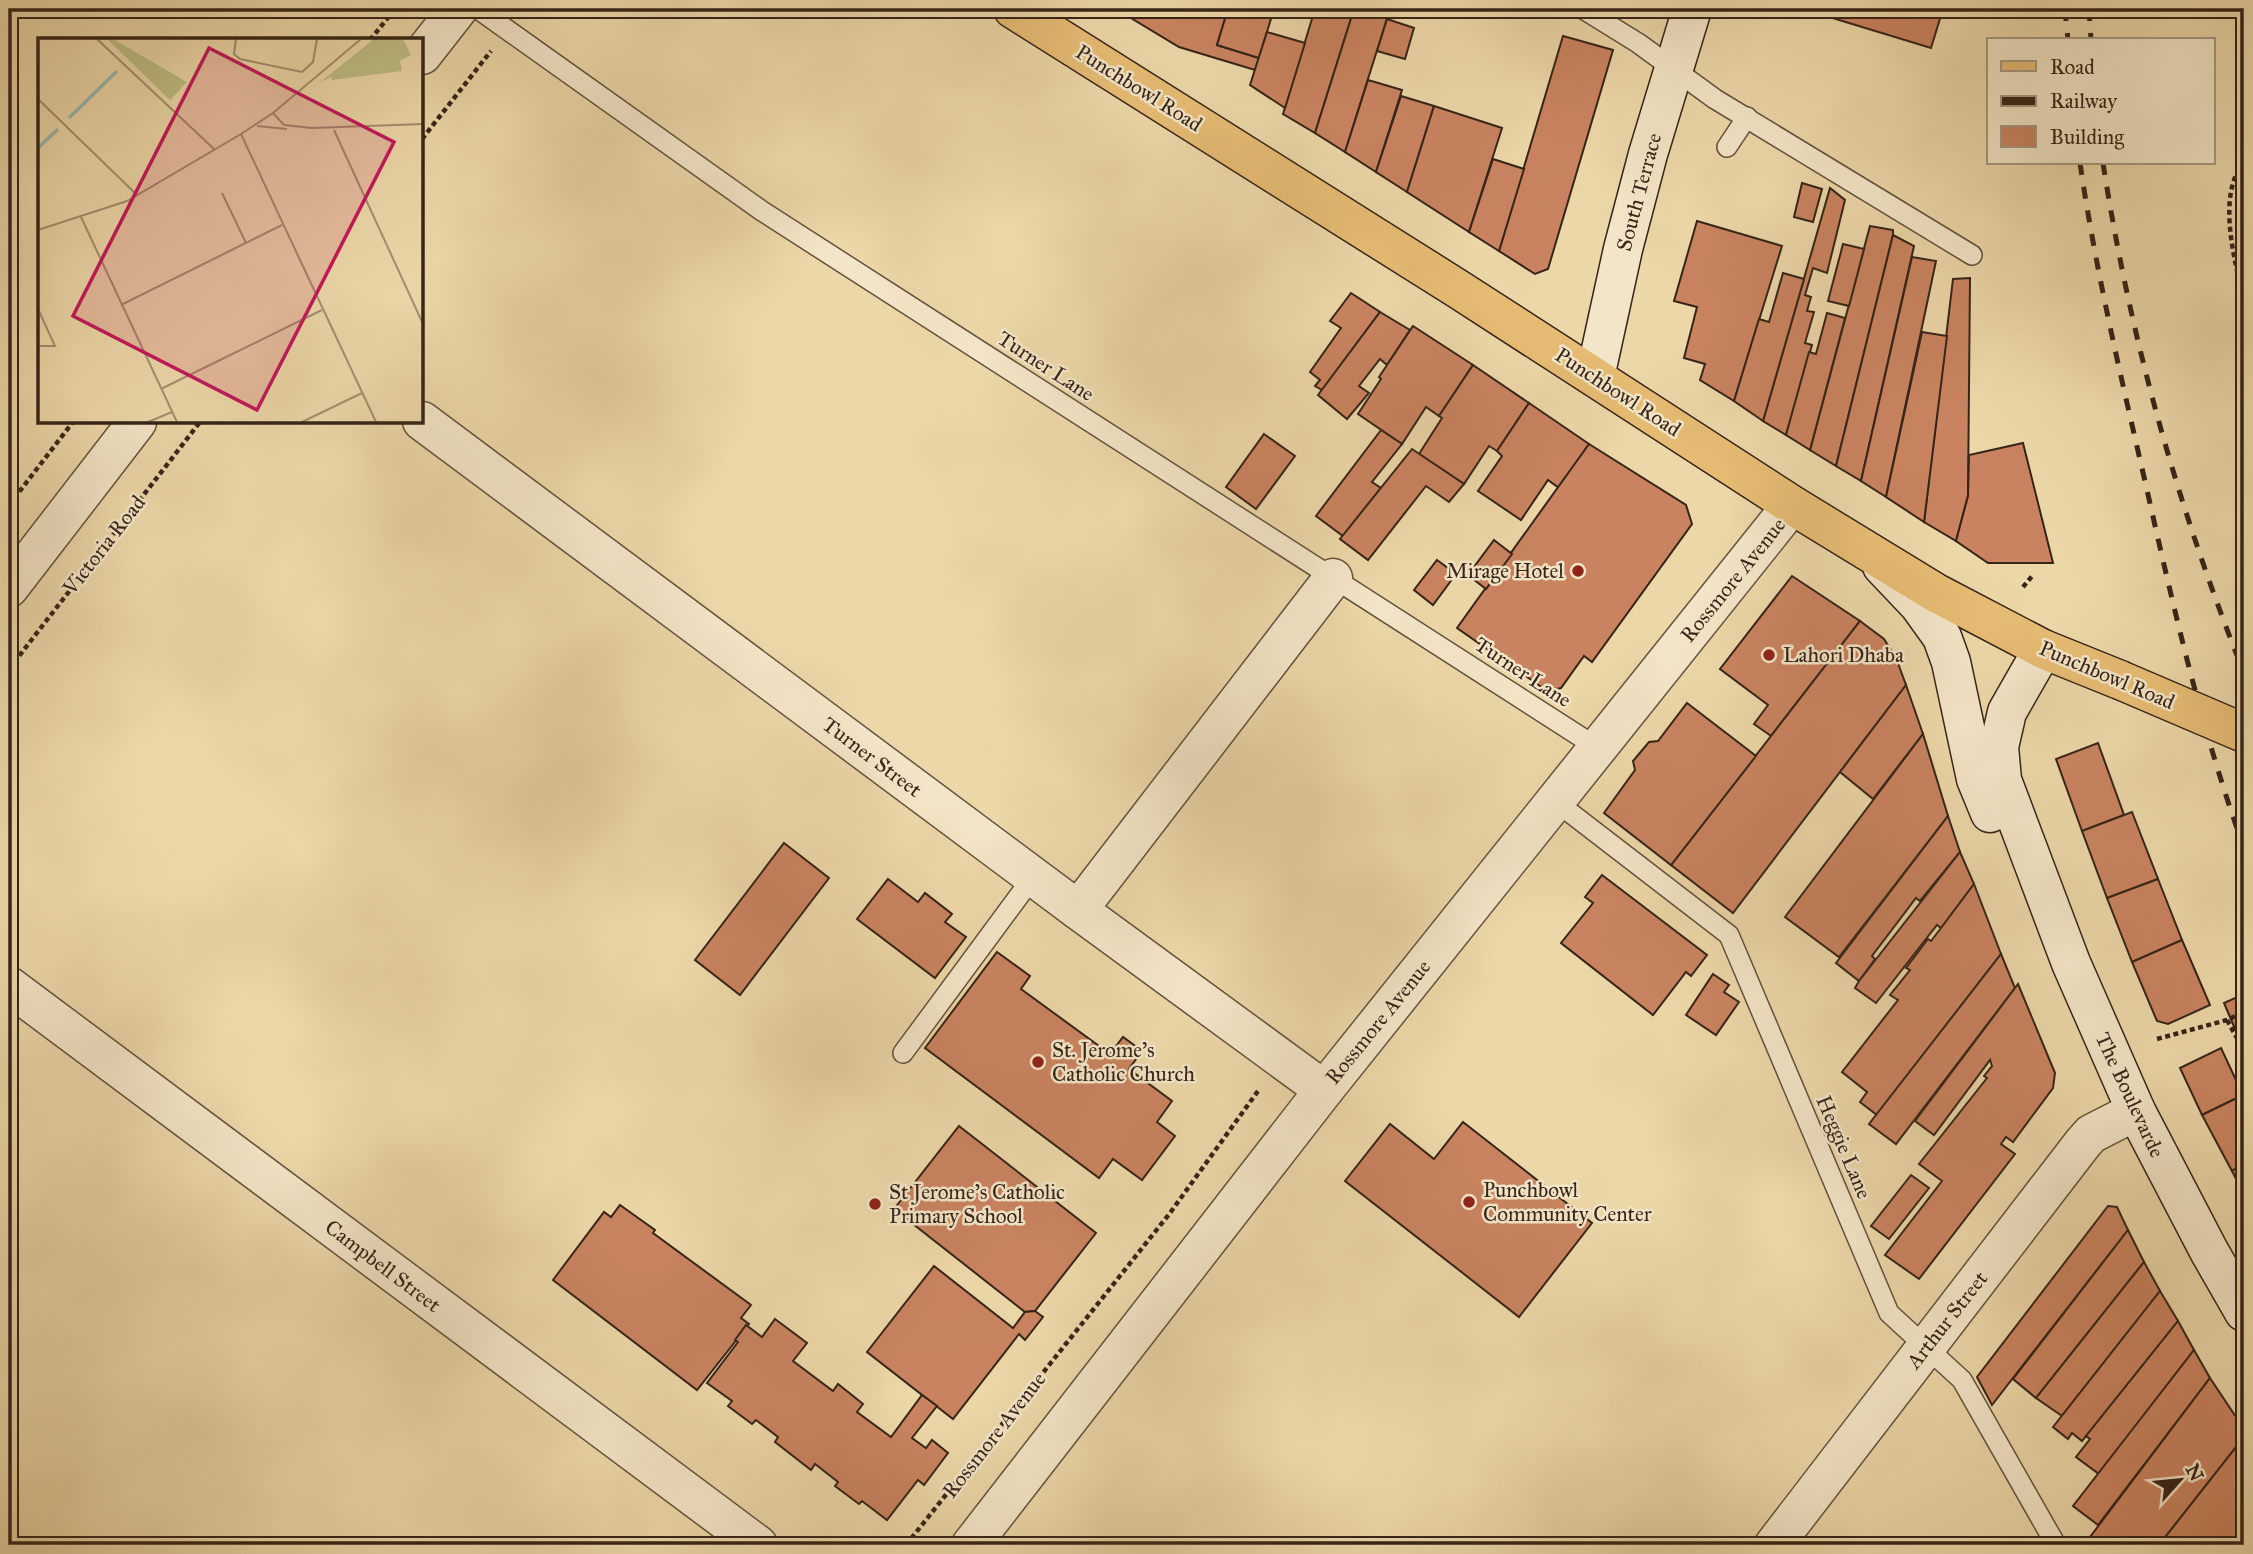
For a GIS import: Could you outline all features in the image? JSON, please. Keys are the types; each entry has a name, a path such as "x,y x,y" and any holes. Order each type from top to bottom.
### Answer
{"main road":[{"name":"Punchbowl Road","path":"1023,12 1792,505 1936,593 2043,649 2244,733"}],"street":[{"path":"424,52 458,9"},
{"name":"South Terrace","path":"1595,377 1623,249 1648,154 1692,9"},
{"name":"Turner Street","path":"424,422 1033,877 1324,1090"},
{"path":"9,588 135,424"},
{"name":"Rossmore Avenue","path":"971,1545 1324,1090 1792,505"},
{"name":"The Boulevarde","path":"1870,553 1919,605 1942,637 1951,662 1965,734 1984,800 1993,820 2034,870"},
{"path":"1078,910 1333,578"},
{"name":"The Boulevarde","path":"2043,649 2007,712 1999,747 2002,780 2071,963 2136,1111 2244,1312"},
{"name":"Campbell Street","path":"9,986 758,1545"},
{"name":"Arthur Street","path":"1774,1545 2083,1143 2091,1134 2136,1111"}],"lane":[{"name":"Turner Lane","path":"478,9 762,211 1598,748"},
{"path":"1583,9 1747,117 1972,255"},
{"path":"1727,147 1747,117"},
{"name":"Heggie Lane","path":"1555,801 1729,935 1889,1313 1962,1380 2056,1545"},
{"path":"903,1053 1033,877"}],"path":[{"path":"372,38 395,9"},
{"path":"424,136 508,29"},
{"path":"2244,163 2231,191 2230,224 2244,300"},
{"path":"9,505 71,424"},
{"name":"Victoria Road","path":"9,669 198,424"},
{"path":"2023,587 2033,575"},
{"path":"2157,1039 2227,1020 2244,1012"},
{"path":"2227,1020 2244,1053"},
{"path":"2238,1040 2244,1037"},
{"name":"Rossmore Avenue","path":"906,1545 1170,1213 1258,1091"}],"building":[{"path":"1116,9 1228,9 1217,45 1259,58 1255,70 1179,47"},
{"path":"1228,9 1274,9 1259,58 1217,45"},
{"path":"1315,9 1354,9 1315,133 1283,114"},
{"path":"1354,9 1390,9 1345,152 1315,133"},
{"path":"1390,9 1420,9 1417,18"},
{"path":"1803,9 1943,9 1931,48"},
{"path":"1387,19 1414,28 1405,59 1377,51"},
{"path":"1267,32 1305,43 1285,108 1250,85"},
{"path":"1563,36 1613,50 1548,269 1535,274 1499,251"},
{"path":"1368,80 1402,90 1376,172 1345,152"},
{"path":"1401,96 1434,106 1407,192 1376,172"},
{"path":"1434,106 1502,128 1469,232 1407,192"},
{"path":"1493,159 1524,169 1499,251 1469,232"},
{"path":"1802,183 1822,189 1813,222 1794,217"},
{"path":"1830,188 1845,200 1827,273 1813,268 1805,295 1811,297 1807,311 1814,312 1805,343 1812,345 1786,435 1763,421"},
{"path":"1697,221 1782,246 1734,401 1700,380 1705,364 1684,358 1697,307 1674,301"},
{"path":"1870,226 1893,230 1893,235 1836,466 1810,450"},
{"path":"1893,235 1914,246 1861,481 1836,466"},
{"path":"1843,244 1864,249 1849,306 1828,301"},
{"path":"1912,257 1936,261 1886,497 1861,481"},
{"path":"1783,273 1804,279 1763,421 1734,401 1759,319 1769,322"},
{"path":"1970,278 1968,496 1956,541 1924,522 1953,279"},
{"path":"1351,293 1380,312 1322,390 1315,386 1320,380 1310,372 1341,328 1330,321"},
{"path":"1380,312 1410,330 1387,365 1380,359 1359,386 1369,393 1347,419 1318,395"},
{"path":"1827,313 1845,318 1810,450 1786,435 1809,352 1816,354"},
{"path":"1413,326 1473,365 1439,416 1426,407 1402,444 1358,414"},
{"path":"1922,332 1947,336 1924,522 1886,497"},
{"path":"1473,365 1529,403 1497,451 1489,446 1464,484 1419,454 1442,418 1439,416"},
{"path":"1529,403 1589,444 1559,488 1548,480 1521,520 1478,491 1502,456 1497,451"},
{"path":"1381,430 1402,444 1372,482 1381,488 1343,536 1316,516"},
{"path":"1264,434 1295,456 1256,509 1226,487"},
{"path":"2023,443 2053,563 1988,563 1956,541 1968,496 1969,455"},
{"name":"Mirage Hotel","path":"1589,444 1686,505 1692,524 1592,662 1584,656 1561,688 1547,691 1457,628"},
{"path":"1412,449 1464,484 1449,502 1426,486 1368,560 1340,539"},
{"path":"1494,540 1512,554 1486,589 1468,575"},
{"path":"1437,560 1456,574 1433,605 1414,590"},
{"path":"1792,576 1860,621 1771,736 1754,724 1768,705 1720,669"},
{"path":"1860,621 1884,639 1896,658 1906,685 1733,913 1671,865"},
{"path":"1906,685 1923,734 1873,799 1840,772"},
{"path":"1687,703 1756,756 1671,865 1604,813 1635,770 1633,761 1649,742 1658,741"},
{"path":"1923,734 1948,816 1839,957 1785,917"},
{"path":"2098,743 2124,815 2082,831 2056,759"},
{"path":"2132,812 2158,879 2107,898 2082,831"},
{"path":"1948,816 1960,852 1920,901 1916,898 1872,956 1875,959 1859,981 1836,963"},
{"path":"784,843 829,878 740,995 695,960"},
{"path":"1960,852 1974,884 1941,928 1937,925 1876,1003 1855,988"},
{"path":"1602,875 1707,955 1691,976 1686,972 1653,1015 1561,943 1593,903 1585,897"},
{"path":"888,879 918,902 925,893 952,914 945,922 966,937 935,978 857,919"},
{"path":"2158,879 2182,940 2132,962 2107,898"},
{"path":"1974,884 2001,954 1877,1115 1860,1102 1867,1092 1842,1072 1898,1000 1890,995 1910,970 1906,968 1928,939 1931,941"},
{"path":"2182,940 2210,1005 2168,1024 2157,1021 2132,962"},
{"name":"St. Jerome's Catholic Church","path":"997,952 1030,976 1021,989 1110,1054 1123,1037 1142,1051 1129,1069 1172,1101 1157,1122 1175,1136 1142,1180 1113,1159 1099,1178 925,1048"},
{"path":"2001,954 2015,988 1896,1144 1869,1124"},
{"path":"1713,974 1729,985 1724,992 1739,1002 1716,1035 1686,1015"},
{"path":"2018,984 2055,1073 2053,1088 2013,1142 2006,1137 2001,1144 2015,1154 1919,1279 1885,1255 1942,1181 1919,1164 1987,1078 1984,1076 1992,1066 1990,1060 1934,1135 1915,1121"},
{"path":"2244,994 2244,1025 2235,1029 2224,1003"},
{"path":"2221,1048 2243,1095 2202,1115 2180,1068"},
{"path":"2243,1095 2244,1164 2232,1171 2202,1115"},
{"name":"Punchbowl Community Center","path":"1463,1122 1592,1223 1519,1317 1345,1181 1390,1124 1434,1159"},
{"path":"959,1126 1096,1233 1035,1311 1025,1312 894,1209"},
{"path":"2244,1164 2244,1195 2232,1171"},
{"path":"1911,1175 1929,1188 1889,1239 1871,1226"},
{"path":"620,1205 655,1230 653,1233 751,1305 741,1318 749,1324 697,1390 553,1280 604,1212 611,1217"},
{"path":"2108,1206 2117,1207 2128,1230 1992,1405 1977,1377"},
{"path":"2128,1230 2144,1262 2036,1398 2013,1379"},
{"path":"2144,1262 2160,1291 2062,1416 2036,1398"},
{"path":"934,1266 1013,1328 1025,1312 1035,1311 1043,1317 1025,1340 1019,1334 953,1419 867,1352"},
{"path":"2160,1291 2178,1321 2082,1441 2072,1433 2068,1439 2053,1427"},
{"path":"775,1319 807,1343 793,1361 833,1391 838,1384 863,1404 857,1412 891,1437 922,1395 937,1406 912,1438 926,1448 932,1440 948,1453 924,1485 918,1480 887,1520 862,1501 859,1504 835,1486 838,1482 815,1464 811,1470 775,1442 778,1437 756,1420 752,1424 728,1406 732,1401 707,1383 738,1342 735,1340 746,1325 762,1337"},
{"path":"2178,1321 2194,1350 2099,1474 2076,1457 2090,1439 2086,1436"},
{"path":"2194,1350 2210,1378 2098,1525 2073,1506"},
{"path":"2210,1378 2244,1429 2244,1437 2159,1545 2084,1545"},
{"path":"2244,1437 2244,1545 2159,1545"}],"railway":[{"path":"2065,9 2068,38"},
{"path":"2089,9 2091,38"},
{"path":"2080,164 2110,327 2168,580 2202,715 2244,848"},
{"path":"2103,164 2127,293 2159,422 2198,548 2244,673"}],"place":[{"name":"Mirage Hotel","path":"1578,571"},
{"name":"Lahori Dhaba","path":"1769,655"},
{"name":"St. Jerome's Catholic Church","path":"1038,1062"},
{"name":"Punchbowl Community Center","path":"1469,1202"},
{"name":"St Jerome's Catholic Primary School","path":"875,1204"}]}
